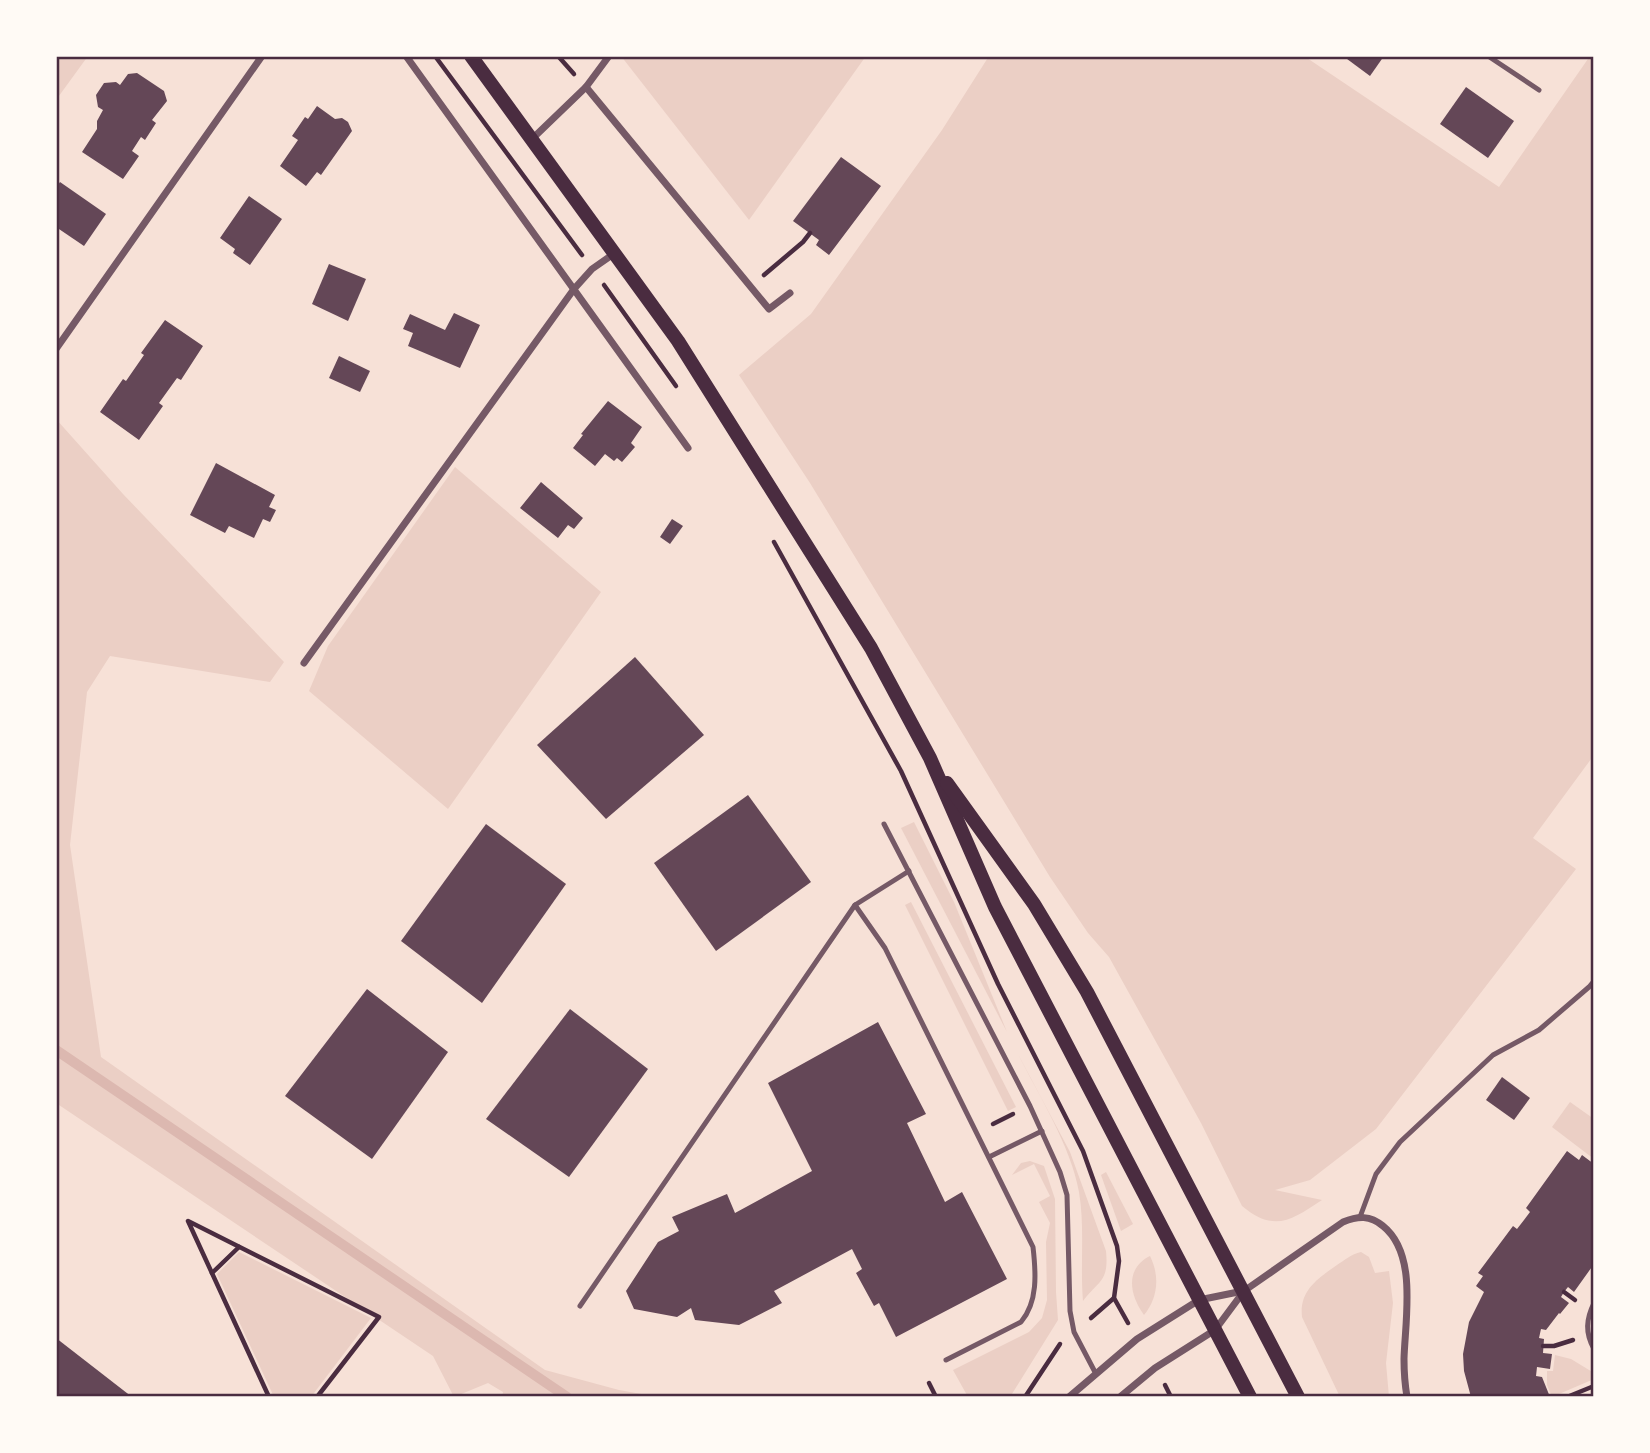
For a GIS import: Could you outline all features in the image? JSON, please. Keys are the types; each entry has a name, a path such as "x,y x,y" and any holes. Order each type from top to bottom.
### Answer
{"main road":[{"path":"471,56 616,252 678,341 871,648 930,758 995,907 1250,1397"},
{"path":"930,758 1034,904 1087,992 1298,1397"}],"street":[{"path":"56,349 262,56"},
{"path":"406,56 688,448"},
{"path":"532,139 586,87 609,56"},
{"path":"586,87 769,309 790,293"},
{"path":"304,663 574,289 592,269 616,252"},
{"path":"1121,1397 1155,1368 1215,1330 1244,1291 1343,1222 1360,1217 1374,1220 1387,1229 1396,1241 1402,1261 1408,1300 1404,1360 1407,1397"},
{"path":"1069,1397 1137,1339 1199,1300 1244,1291"}],"lane":[{"path":"1488,56 1539,90"},
{"path":"884,824 1030,1106 1060,1172 1067,1195 1068,1294 1074,1332 1096,1374"},
{"path":"580,1306 855,905 909,871"},
{"path":"855,905 885,948 1033,1247 1034,1298 1030,1312 1021,1322 946,1360"},
{"path":"1360,1217 1376,1174 1400,1142 1493,1055 1539,1030 1594,981"},
{"path":"989,1157 1042,1131"},
{"path":"1594,1303 1588,1319 1588,1335 1594,1349"}],"path":[{"path":"435,56 683,397"},
{"path":"751,286 803,243 810,233"},
{"path":"772,539 901,771 998,984 1083,1151 1117,1246"},
{"path":"976,1132 1030,1106"},
{"path":"269,1397 188,1221 379,1317 317,1397"},
{"path":"212,1273 239,1247"},
{"path":"1543,1346 1554,1346 1588,1335"},
{"path":"929,1383 936,1397"},
{"path":"1567,1397 1594,1386"}],"shaded area":[{"path":"56,56 88,56 56,100"},
{"path":"621,56 866,56 749,220"},
{"path":"989,56 1304,56 1499,187 1590,56 1594,56 1594,755 1533,838 1576,869 1376,1129 1310,1180 1275,1190 1322,1200 1283,1221 1264,1219 1242,1206 1201,1123 1109,957 1088,933 1050,877 810,483 739,375 811,314 942,130"},
{"path":"56,419 123,494 284,662 270,682 110,656 87,692 70,845 101,1057 545,1370 619,1390 658,1397 502,1397 503,1392 488,1383 454,1397 433,1356 56,1103"},
{"path":"455,467 601,592 448,809 309,691 328,646"},
{"path":"914,822 954,902 1007,1032 901,828"},
{"path":"911,902 1016,1107 1008,1111 905,905"},
{"path":"1018,1054 1070,1152 1106,1251 1104,1275 1083,1301 1082,1219 1075,1175 1053,1122"},
{"path":"1570,1102 1594,1119 1594,1159 1552,1127"},
{"path":"1030,1161 1044,1166 1055,1199 1058,1320 1010,1397 968,1397 953,1370 1029,1332 1042,1318 1047,1300 1046,1242 1050,1223 1039,1202 1050,1196 1034,1164 1012,1175 1021,1163"},
{"path":"1106,1172 1133,1224 1121,1231 1101,1175"},
{"path":"239,1252 371,1318 311,1397 274,1397 217,1274"},
{"path":"1361,1252 1369,1257 1375,1273 1389,1271 1393,1303 1386,1363 1389,1397 1340,1397 1302,1317 1303,1300 1311,1286 1337,1265"},
{"path":"1150,1256 1156,1287 1144,1315 1135,1300 1132,1283 1136,1268"},
{"path":"1555,1355 1571,1359 1594,1373 1594,1379 1552,1397 1547,1385 1547,1371 1553,1371"}],"building":[{"path":"1343,56 1384,56 1370,76"},
{"path":"137,73 164,91 167,101 152,120 156,123 145,140 141,137 132,151 139,156 123,179 82,152 97,129 97,121 103,110 98,107 96,95 104,83 116,82 120,85 128,74"},
{"path":"1466,87 1514,121 1488,158 1440,124"},
{"path":"317,106 335,119 342,118 348,122 352,131 321,175 317,172 306,186 280,166 298,140 292,136 305,117 308,119"},
{"path":"841,157 881,186 829,255 816,245 819,240 793,221"},
{"path":"60,182 106,214 84,246 56,227 56,188"},
{"path":"249,196 282,219 250,265 233,253 235,249 220,238"},
{"path":"329,264 366,279 348,321 312,304"},
{"path":"454,313 480,325 460,368 408,346 413,333 403,329 410,314 445,330"},
{"path":"165,320 203,346 181,380 177,378 159,403 163,406 139,440 100,412 123,379 126,381 144,355 141,353"},
{"path":"339,356 370,371 360,392 329,378"},
{"path":"608,401 642,427 631,443 635,447 622,462 617,458 614,461 605,454 595,466 573,448"},
{"path":"216,463 275,495 269,507 276,510 270,522 263,519 254,538 229,526 225,533 190,515"},
{"path":"541,482 583,518 574,529 568,525 558,538 520,508"},
{"path":"672,519 683,526 670,544 660,537"},
{"path":"635,657 704,735 606,819 537,745"},
{"path":"748,795 811,882 716,951 654,863"},
{"path":"486,824 566,884 482,1003 401,941"},
{"path":"367,989 448,1052 372,1159 285,1096"},
{"path":"570,1009 648,1069 569,1177 486,1119"},
{"path":"878,1022 926,1114 907,1123 945,1202 962,1192 1007,1279 896,1337 879,1303 874,1306 856,1273 862,1269 852,1249 774,1291 782,1303 739,1325 695,1320 691,1308 677,1317 634,1309 626,1291 658,1242 679,1231 672,1217 727,1194 735,1213 812,1171 768,1083"},
{"path":"1502,1077 1530,1098 1514,1120 1486,1100"},
{"path":"1567,1151 1579,1160 1582,1155 1594,1164 1594,1264 1574,1292 1568,1287 1561,1297 1569,1303 1546,1330 1541,1329 1539,1338 1544,1339 1543,1353 1552,1354 1550,1369 1537,1367 1536,1376 1542,1377 1550,1397 1471,1397 1464,1371 1463,1354 1469,1322 1484,1292 1476,1286 1483,1276 1478,1273 1513,1226 1517,1229 1530,1212 1526,1208"},
{"path":"56,1338 132,1397 56,1397"}],"waterway":[{"path":"56,1050 567,1397"}]}
